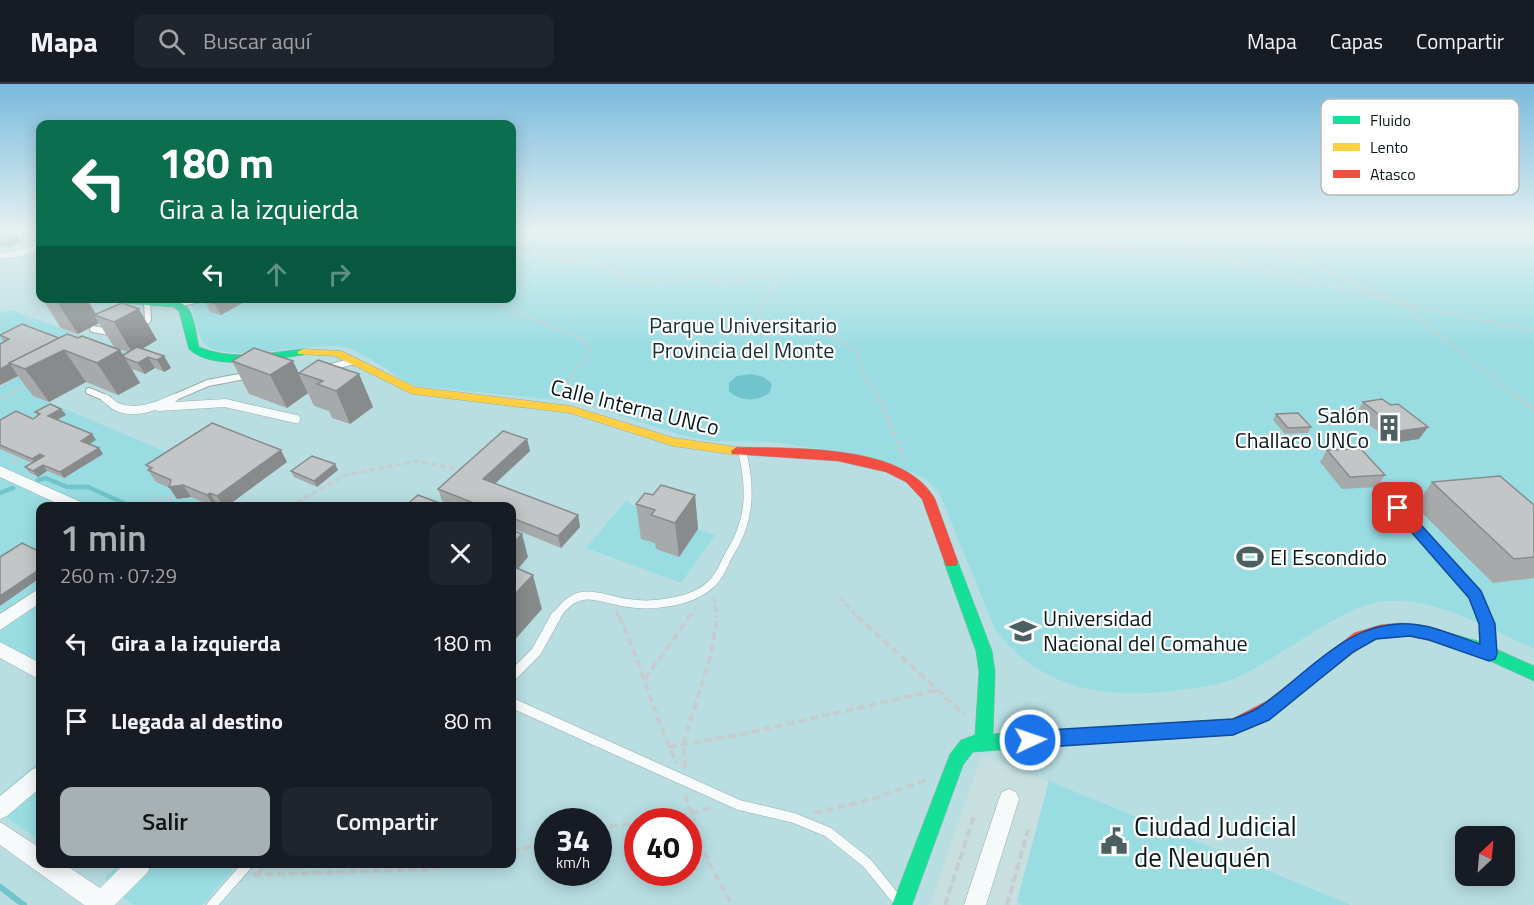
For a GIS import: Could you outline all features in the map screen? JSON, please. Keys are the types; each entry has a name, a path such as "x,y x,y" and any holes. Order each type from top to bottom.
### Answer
{"street":[{"path":"162,303 177,304"},
{"name":"Calle Interna UNCo","path":"177,304 184,310 194,349 205,356 232,358 327,351 343,354 394,384 412,390 584,413 688,446 817,455 864,461 911,478"},
{"path":"0,471 67,502"},
{"path":"911,478 919,485 928,501 984,651 987,672 984,742"},
{"path":"0,623 36,598"},
{"path":"902,905 956,760 967,746 984,742 1233,727 1263,715 1360,639 1390,630 1429,633 1489,654 1534,675"},
{"path":"0,649 36,670"},
{"path":"0,809 36,779"},
{"path":"975,905 1009,799"},
{"path":"0,832 36,858"},
{"path":"51,868 103,904 136,868"}],"lane":[{"path":"93,329 109,333 127,332 148,320 147,303"},
{"path":"177,304 182,303"},
{"path":"315,369 334,368 354,361"},
{"path":"151,408 208,383 258,373"},
{"path":"89,391 108,399 114,406 128,410 225,403 296,419"},
{"path":"516,672 542,643 545,631 564,607 583,594 595,594 609,600 634,604 679,599 692,595 713,583 731,552 750,507 742,451"},
{"path":"1398,508 1476,595 1487,624 1489,654"},
{"path":"516,705 684,778 743,807 791,817 822,829 853,849 873,868 902,905"},
{"path":"212,905 244,868"}],"path":[{"path":"613,271 631,282 662,283 700,275 716,281 733,283 770,273 778,279 768,291 758,313 760,322 816,328 857,352 864,376 882,402 911,478"},
{"path":"1271,271 1401,303 1534,331"},
{"path":"1326,271 1401,303 1534,411"},
{"path":"22,333 42,303"},
{"path":"497,303 517,313 575,334 586,340 590,346 590,351 566,385 558,408"},
{"path":"79,345 89,340"},
{"path":"0,386 30,371"},
{"path":"0,399 30,383"},
{"path":"297,502 346,475 417,461 462,470"},
{"path":"147,502 178,496"},
{"path":"183,502 184,498"},
{"path":"645,679 713,583"},
{"path":"691,808 690,802 683,791 687,730 711,655 717,614 713,583"},
{"path":"840,597 865,626 969,719"},
{"path":"609,600 620,616 669,747 684,778"},
{"path":"669,747 938,690"},
{"path":"791,817 899,790 937,775 956,760"},
{"path":"702,810 732,802"},
{"path":"945,905 975,816"},
{"path":"1007,905 1028,830"},
{"path":"516,851 534,845"},
{"path":"702,845 732,905"},
{"path":"256,875 264,868"},
{"path":"238,875 450,868"}],"shaded area":[{"name":"Universidad Nacional del Comahue","path":"0,271 36,271 36,303 189,303 200,336 235,353 315,346 342,347 361,354 393,376 577,402 680,435 710,441 774,442 803,438 1534,477 1534,905 1016,905 1049,782 982,754 930,905 0,905"},
{"path":"751,374 764,377 772,384 770,392 760,398 744,399 729,391 729,383 737,376"}],"green space":[{"name":"Parque Universitario Provincia del Monte","path":"516,271 1534,271 1534,649 1442,609 1403,601 1384,601 1350,612 1256,668 1221,683 1133,694 1081,687 1057,679 1034,667 1013,650 995,629 939,492 923,477 867,456 774,442 710,441 680,435 577,402 418,386 398,377 361,354 342,347 310,347 250,353 217,350 206,345 200,337 189,303 516,303"},
{"path":"11,310 133,354 34,396 183,459 178,499 191,497 202,502 36,502 36,557 0,567 0,449 36,465 31,474 37,477 47,471 64,478 85,446 95,441 40,418 0,428 0,313"},
{"path":"626,501 634,506 647,506 665,519 715,535 681,583 586,548"},
{"path":"36,581 36,674 2,654 0,655 0,606"},
{"path":"36,764 36,838 0,813 0,794"},
{"name":"Ciudad Judicial de Neuquén","path":"1049,781 1351,905 1022,905 1017,901"},
{"path":"115,868 234,868 202,905 133,905 105,884 106,876"}],"building":[{"path":"122,303 139,309 114,322 94,315"},
{"path":"22,324 59,338 0,369 0,344 9,339 0,335"},
{"path":"67,334 78,338 82,336 120,350 97,363 64,350 25,369 9,363"},
{"path":"137,347 164,356 157,360 148,357 138,363 125,358 123,355"},
{"path":"254,348 293,361 270,375 232,361"},
{"path":"318,360 359,374 336,391 317,384 323,381 299,373"},
{"path":"1382,399 1391,405 1398,404 1428,427 1400,431 1363,402"},
{"path":"50,404 61,409 48,416 92,434 81,441 99,448 60,472 43,465 33,471 25,467 44,456 40,454 32,459 0,445 0,420 16,411 33,419 40,414 35,412"},
{"path":"1298,413 1311,427 1288,428 1276,414"},
{"path":"212,423 281,450 217,496 210,493 207,495 183,485 169,487 171,480 148,470 152,468 146,465"},
{"path":"503,431 527,439 483,479 578,515 558,536 516,520 516,502 471,502 438,489"},
{"path":"1361,449 1385,475 1350,477 1327,450"},
{"path":"312,456 335,464 314,481 291,471"},
{"path":"1500,476 1534,505 1534,557 1514,559 1432,482"},
{"path":"661,485 695,495 675,523 651,515 655,510 636,504 645,493 653,495"},
{"path":"418,495 437,502 410,502"},
{"path":"516,532 522,534 516,540"},
{"path":"22,543 36,550 36,572 0,596 0,557"},
{"path":"516,568 533,575 516,593"}],"waterway":[{"path":"38,480 46,478 67,487 88,487 122,502"},
{"path":"0,493 13,488"},
{"path":"0,887 24,905"}],"traffic: fast":[{"path":"163,303 177,304 184,310 194,349 207,354 247,358 303,352"},
{"path":"951,562 984,651 987,672 984,742"},
{"path":"1431,634 1472,646 1534,674"},
{"path":"902,905 956,760 967,746 974,743 1025,740"}],"traffic: slow":[{"path":"303,352 337,353 412,390 571,410 673,442 737,451"}],"traffic: jam":[{"path":"737,451 810,454 866,461 911,479 928,499 951,562"},
{"path":"1025,740 1234,727 1273,706 1360,638 1380,631 1402,629 1431,634"}],"place":[{"name":"Salón Challaco UNCo","path":"1389,428"},
{"name":"El Escondido","path":"1250,557"},
{"name":"Universidad Nacional del Comahue","path":"1023,631"},
{"name":"Ciudad Judicial de Neuquén","path":"1114,841"}],"route":[{"path":"1030,740 1216,730 1250,722 1263,715 1347,647 1373,633 1390,630 1429,633 1469,645 1489,654 1487,624 1476,595 1398,508"}]}
